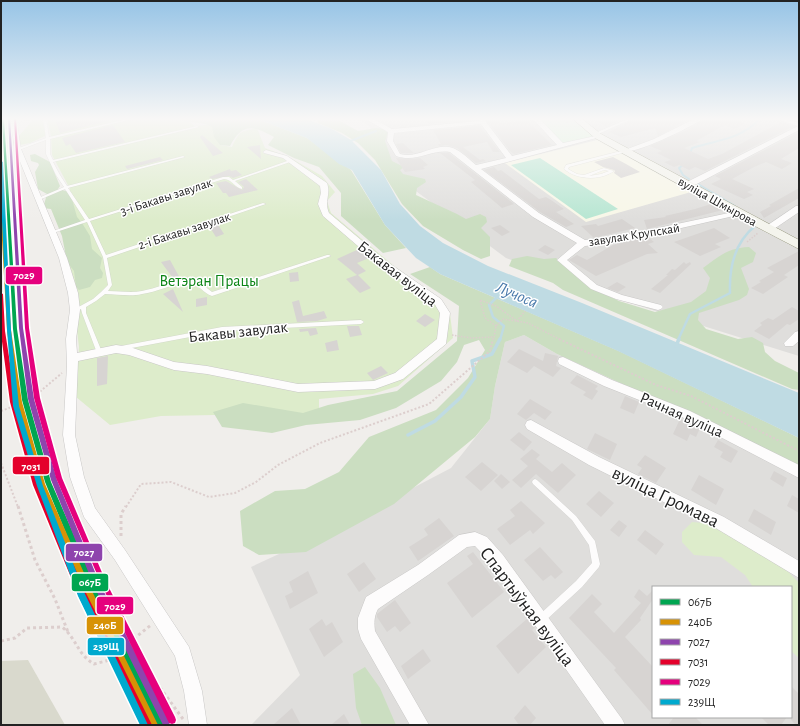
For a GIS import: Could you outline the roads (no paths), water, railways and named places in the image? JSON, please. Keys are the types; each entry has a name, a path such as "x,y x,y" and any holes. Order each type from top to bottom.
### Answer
{"street":[{"path":"20,152 63,258 79,308 71,339 73,362 69,435 76,477 89,512 162,617 183,653 193,691 198,725"},
{"name":"Бакавая вуліца","path":"116,349 130,351 174,366 207,370 298,388 375,385 399,376 442,341 445,313 438,301 383,263 326,214 322,207 321,201 325,193 324,185 316,178 284,156 266,152"},
{"name":"завулак Крупскай","path":"396,152 398,155 407,157 434,152"},
{"name":"завулак Крупскай","path":"453,152 536,214 583,243 616,240 738,213"},
{"path":"505,152 510,159"},
{"path":"475,168 538,152"},
{"name":"вуліца Шмырова","path":"627,152 765,229 799,245"},
{"path":"688,185 751,152"},
{"path":"765,229 799,208"},
{"path":"583,243 561,260 594,287 619,298 658,307"},
{"path":"789,343 799,335"},
{"path":"73,362 99,352 116,349"},
{"name":"Рачная вуліца","path":"563,360 608,383 686,414 799,472"},
{"name":"вуліца Громава","path":"531,425 594,461 719,522 799,570"},
{"name":"Спартыўная вуліца","path":"420,725 366,633 365,623 367,612 372,604 423,570 464,540 475,539 482,542 498,560 616,725"}],"lane":[{"path":"48,152 58,175 88,221 105,256 110,285 105,292 79,308 84,313 99,352"},
{"path":"52,161 91,152"},
{"path":"584,176 604,168 612,171 594,176 584,176 570,173 566,169 567,166 622,152"},
{"path":"38,199 66,187 183,157"},
{"path":"233,181 291,161"},
{"name":"3-і Бакавы завулак","path":"52,232 224,178 229,178 241,188"},
{"name":"2-і Бакавы завулак","path":"105,256 264,204"},
{"path":"105,292 141,293 164,288 181,282 199,284 208,293 212,294 329,256"},
{"name":"Бакавы завулак","path":"116,349 222,330 361,322"},
{"path":"535,482 574,518 592,544 596,564 579,584 541,620"}],"water":[{"name":"Лучоса","path":"324,152 363,152 381,170 400,204 420,226 443,243 488,266 582,303 799,393 799,438 618,351 440,274 416,258 385,225 352,170 339,164"}],"waterway":[{"path":"683,165 679,168 683,175 689,179"},
{"path":"698,184 735,206"},
{"path":"678,340 690,314 730,293 734,256 742,240 755,226"},
{"name":"Лучоса","path":"498,296 489,305 493,317 504,326 500,340"},
{"path":"408,435 435,421 461,397 475,377 472,361 492,354 500,339"},
{"path":"676,346 679,339"}],"park label":[{"name":"Ветэран Працы","path":"209,280"}]}
